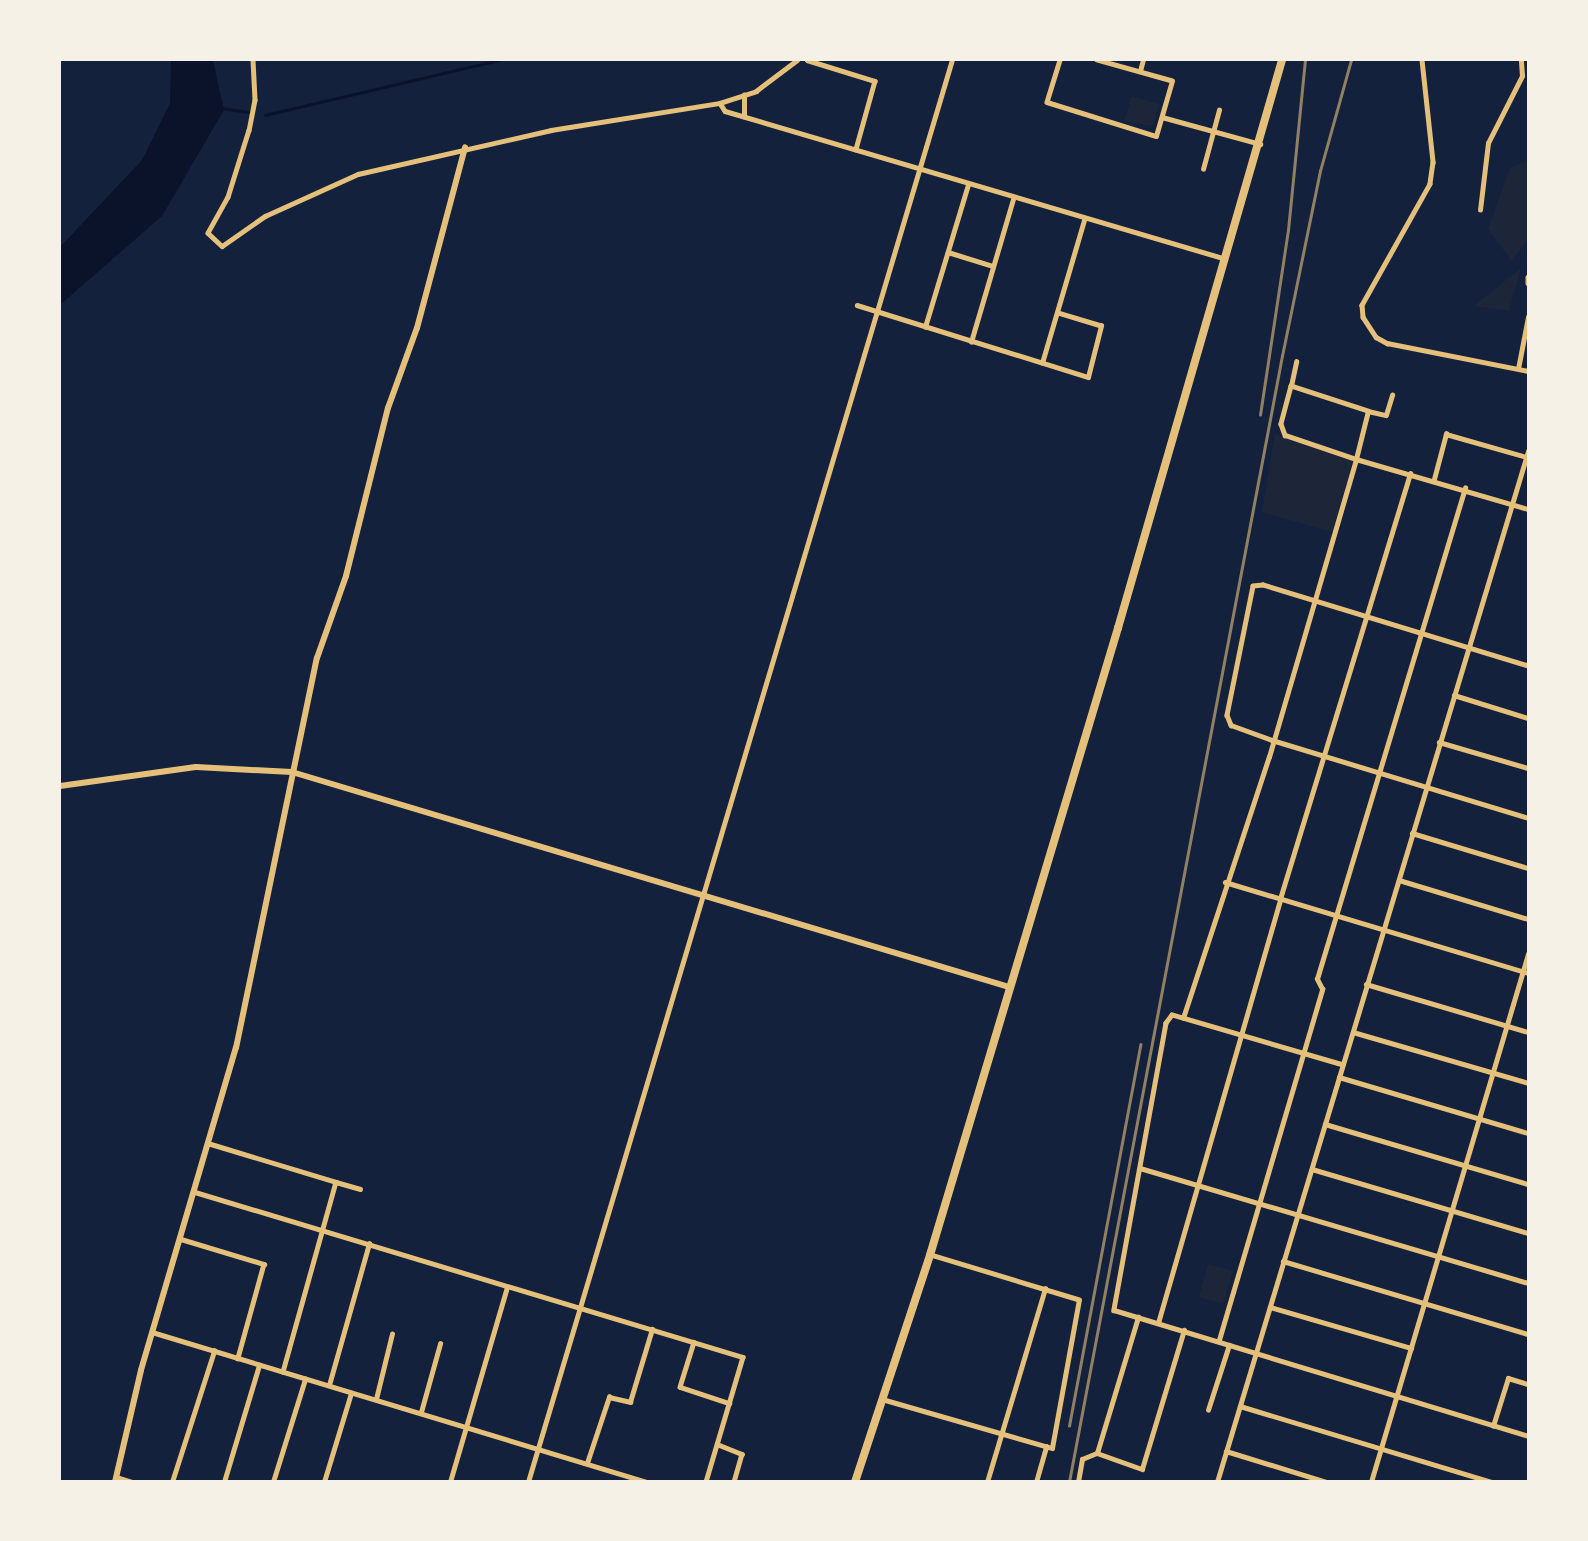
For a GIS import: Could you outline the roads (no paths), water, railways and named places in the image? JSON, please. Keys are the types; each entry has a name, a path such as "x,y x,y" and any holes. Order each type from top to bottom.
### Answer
{"highway":[{"path":"855,1482 930,1255 1118,628 1223,258 1261,144 1282,60"}],"street":[{"path":"253,60 254,100 249,130 228,197 208,233 222,247 265,216 313,191 369,170 465,147 720,103 744,95 797,60"},
{"path":"807,60 875,81 856,149"},
{"path":"528,1482 577,1307 704,894 952,60"},
{"path":"1060,60 1047,102 1156,136 1171,82 1097,60"},
{"path":"1140,71 1143,60"},
{"path":"1422,60 1433,162 1430,184 1362,305 1363,317 1376,337 1387,343 1528,371"},
{"path":"1480,210 1488,143 1521,76 1521,60"},
{"path":"744,95 744,117"},
{"path":"720,103 725,111 744,117 1084,220 1223,258"},
{"path":"1203,169 1219,110"},
{"path":"1162,117 1261,144"},
{"path":"132,1482 116,1479 152,1332 211,1144 262,937 292,772 317,658 346,576 388,408 417,328 465,147"},
{"path":"925,327 968,185"},
{"path":"971,342 1013,199"},
{"path":"1042,363 1084,220"},
{"path":"948,252 993,266"},
{"path":"1528,277 1528,283"},
{"path":"857,305 1088,377 1101,327 1058,313"},
{"path":"1518,369 1528,317"},
{"path":"1296,362 1282,424 1285,435 1356,459 1465,488 1528,509"},
{"path":"1291,386 1386,415 1392,395"},
{"path":"1183,1018 1272,740 1368,411"},
{"path":"1217,1482 1467,648 1528,454 1446,434 1434,479"},
{"path":"1158,1322 1280,899 1327,755 1410,473"},
{"path":"1219,1340 1322,989 1317,979 1419,633 1465,488"},
{"path":"1528,666 1253,586 1227,715 1231,725 1272,740 1528,818"},
{"path":"1454,695 1528,718"},
{"path":"1439,742 1528,768"},
{"path":"60,786 196,768 292,772 1009,988"},
{"path":"1412,833 1528,868"},
{"path":"1399,880 1528,919"},
{"path":"1225,882 1526,973"},
{"path":"1371,1482 1506,1026 1526,973 1528,954"},
{"path":"1366,985 1528,1032"},
{"path":"1343,1065 1172,1015 1166,1023 1114,1310 1528,1436"},
{"path":"1353,1032 1528,1083"},
{"path":"1339,1077 1528,1133"},
{"path":"1325,1124 1528,1184"},
{"path":"211,1144 360,1189"},
{"path":"1140,1168 1528,1283"},
{"path":"1312,1169 1528,1233"},
{"path":"283,1372 336,1182"},
{"path":"195,1192 743,1357 706,1482"},
{"path":"181,1239 264,1264 238,1358"},
{"path":"329,1385 369,1244"},
{"path":"881,1399 1052,1448 1079,1300 930,1255"},
{"path":"1283,1261 1528,1334"},
{"path":"450,1482 507,1287"},
{"path":"988,1482 1045,1289"},
{"path":"1270,1307 1411,1348"},
{"path":"1097,1453 1138,1317"},
{"path":"587,1463 609,1397 630,1402 652,1329"},
{"path":"1078,1482 1082,1459 1097,1453 1142,1469 1184,1330"},
{"path":"152,1332 351,1393 467,1424 647,1482"},
{"path":"376,1399 393,1334"},
{"path":"694,1342 680,1387 729,1403"},
{"path":"421,1412 440,1344"},
{"path":"1208,1410 1229,1345"},
{"path":"172,1482 214,1351"},
{"path":"224,1482 259,1365"},
{"path":"274,1482 305,1378"},
{"path":"1493,1426 1508,1378 1528,1384"},
{"path":"324,1482 351,1393"},
{"path":"1240,1406 1492,1482"},
{"path":"717,1444 742,1454 734,1482"},
{"path":"1036,1482 1046,1446"},
{"path":"1226,1451 1327,1482"}],"waterway":[{"path":"265,115 499,60"},
{"path":"221,108 249,112"}],"railway":[{"path":"1260,415 1288,230 1305,60"},
{"path":"1069,1482 1282,356 1320,171 1351,60"},
{"path":"1069,1426 1140,1045"}]}
